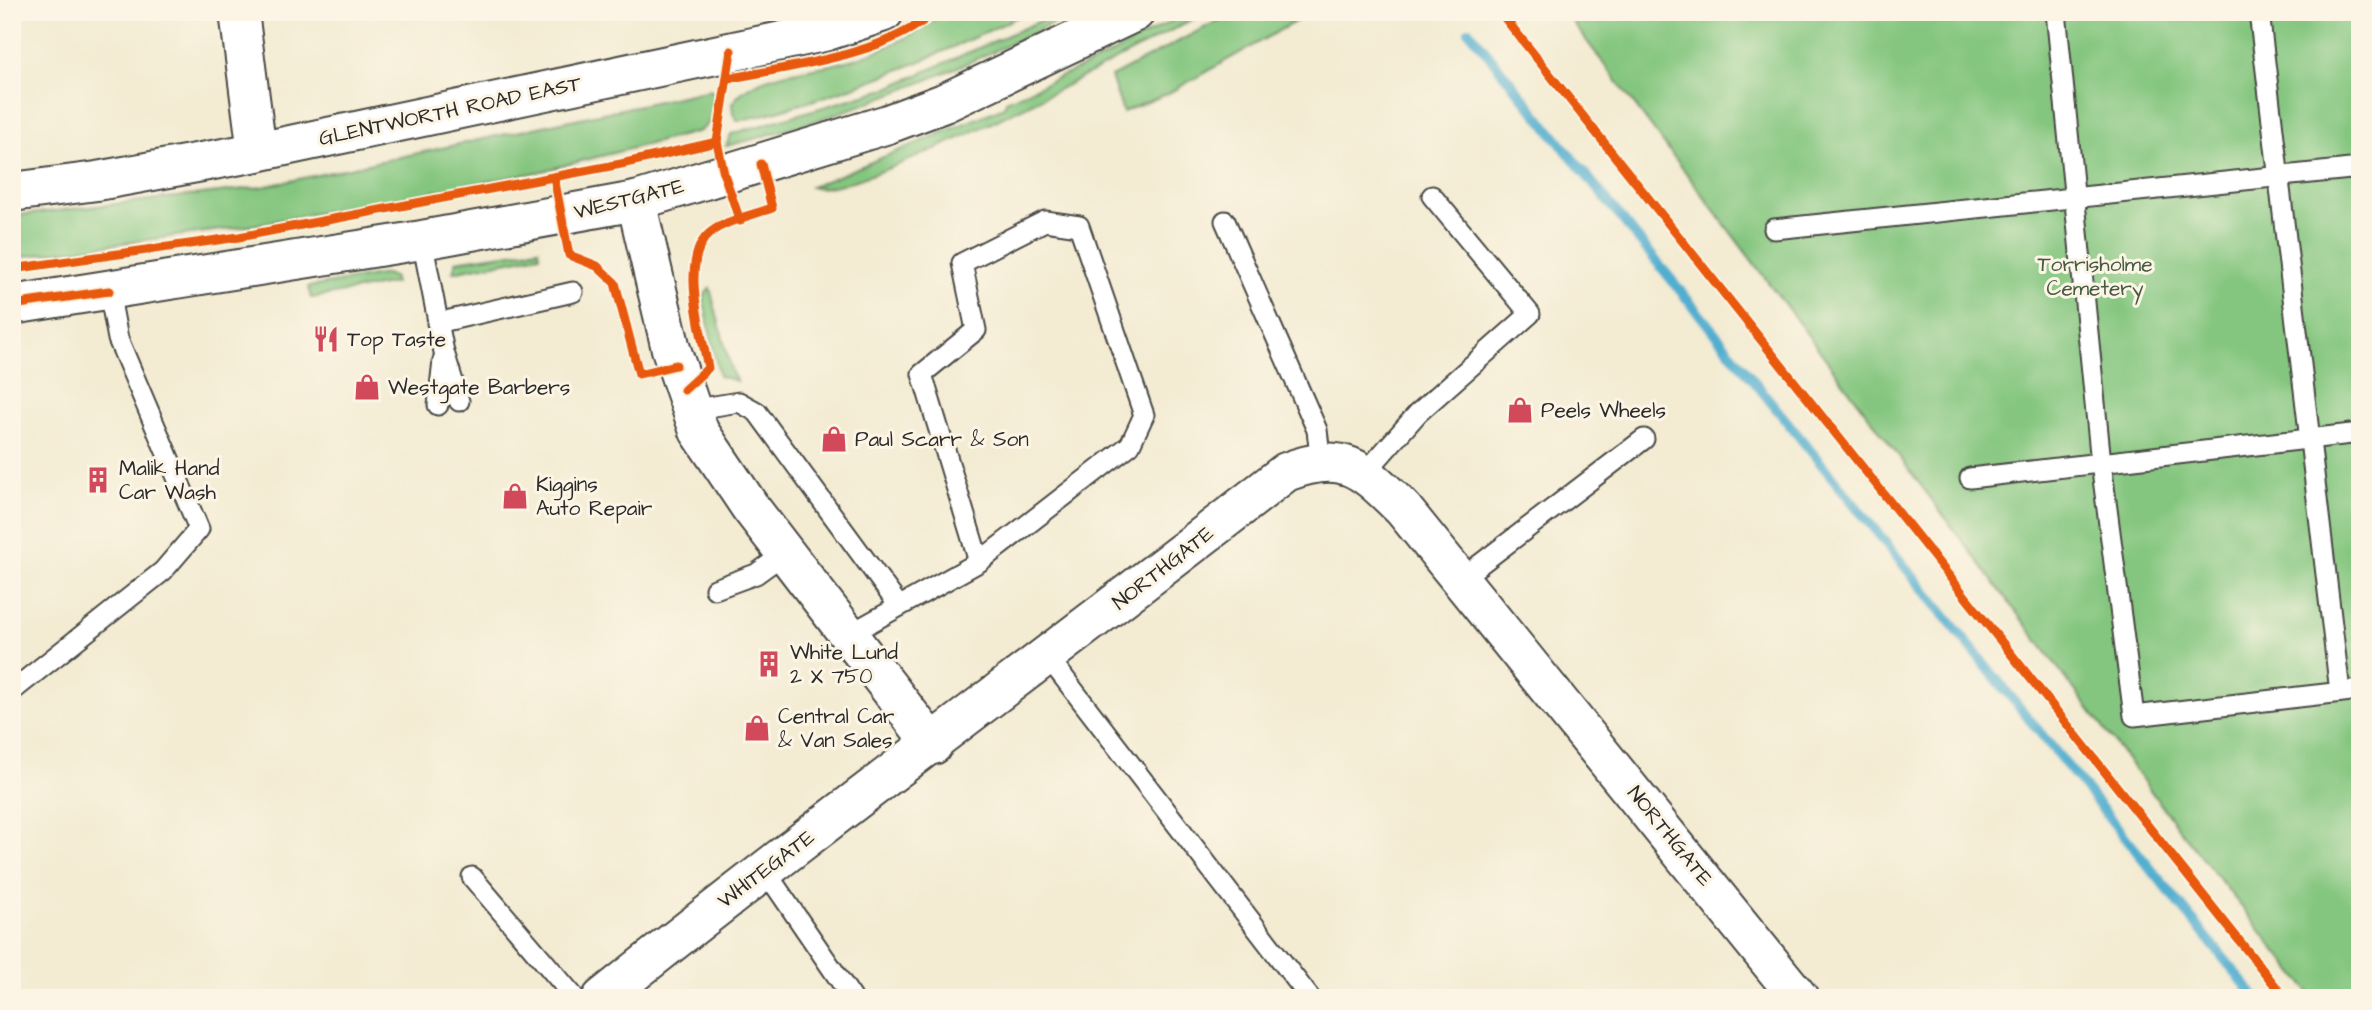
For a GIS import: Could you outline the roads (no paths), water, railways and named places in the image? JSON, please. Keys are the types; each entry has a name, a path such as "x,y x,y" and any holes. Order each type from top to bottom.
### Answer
{"street":[{"path":"239,12 257,152"},
{"name":"GLENTWORTH ROAD EAST","path":"12,192 97,181 257,152 824,32 884,12"},
{"name":"WESTGATE","path":"12,305 422,240 636,201 888,124 944,103 1135,12"},
{"path":"636,201 671,349 690,410 706,442 785,553 933,745"},
{"name":"NORTHGATE","path":"933,745 1286,472 1321,463 1344,463 1366,472 1403,509 1462,578 1799,998"},
{"name":"WHITEGATE","path":"602,998 764,869 933,745"}],"lane":[{"path":"2056,12 2101,463 2134,716 2350,691 2309,439 2259,12"},
{"path":"1774,229 2360,168"},
{"path":"1366,472 1418,413 1530,314 1432,196"},
{"path":"848,635 979,562 1130,445 1144,415 1079,226 1045,221 962,263 976,330 922,374 979,562"},
{"path":"1225,221 1317,430 1321,463"},
{"path":"422,240 437,323 459,401"},
{"path":"12,691 163,571 199,529 118,339 109,291"},
{"path":"437,323 573,292"},
{"path":"438,405 444,352"},
{"path":"690,410 739,402 757,412 900,606"},
{"path":"1970,478 2360,433"},
{"path":"1462,578 1644,439"},
{"path":"715,589 756,574 785,553"},
{"path":"1048,656 1310,998"},
{"path":"764,869 852,998"},
{"path":"471,877 575,998"}],"waterway":[{"path":"1469,31 2256,998"}],"place":[{"name":"Top Taste","path":"326,339"},
{"name":"Westgate Barbers","path":"367,387"},
{"name":"Peels Wheels","path":"1520,410"},
{"name":"Paul Scarr & Son","path":"834,439"},
{"name":"Malik Hand Car Wash","path":"98,480"},
{"name":"Kiggins Auto Repair","path":"515,496"},
{"name":"White Lund 2 X 750","path":"769,664"},
{"name":"Central Car & Van Sales","path":"757,728"}],"park label":[{"name":"Torrisholme Cemetery","path":"2095,276"}]}
